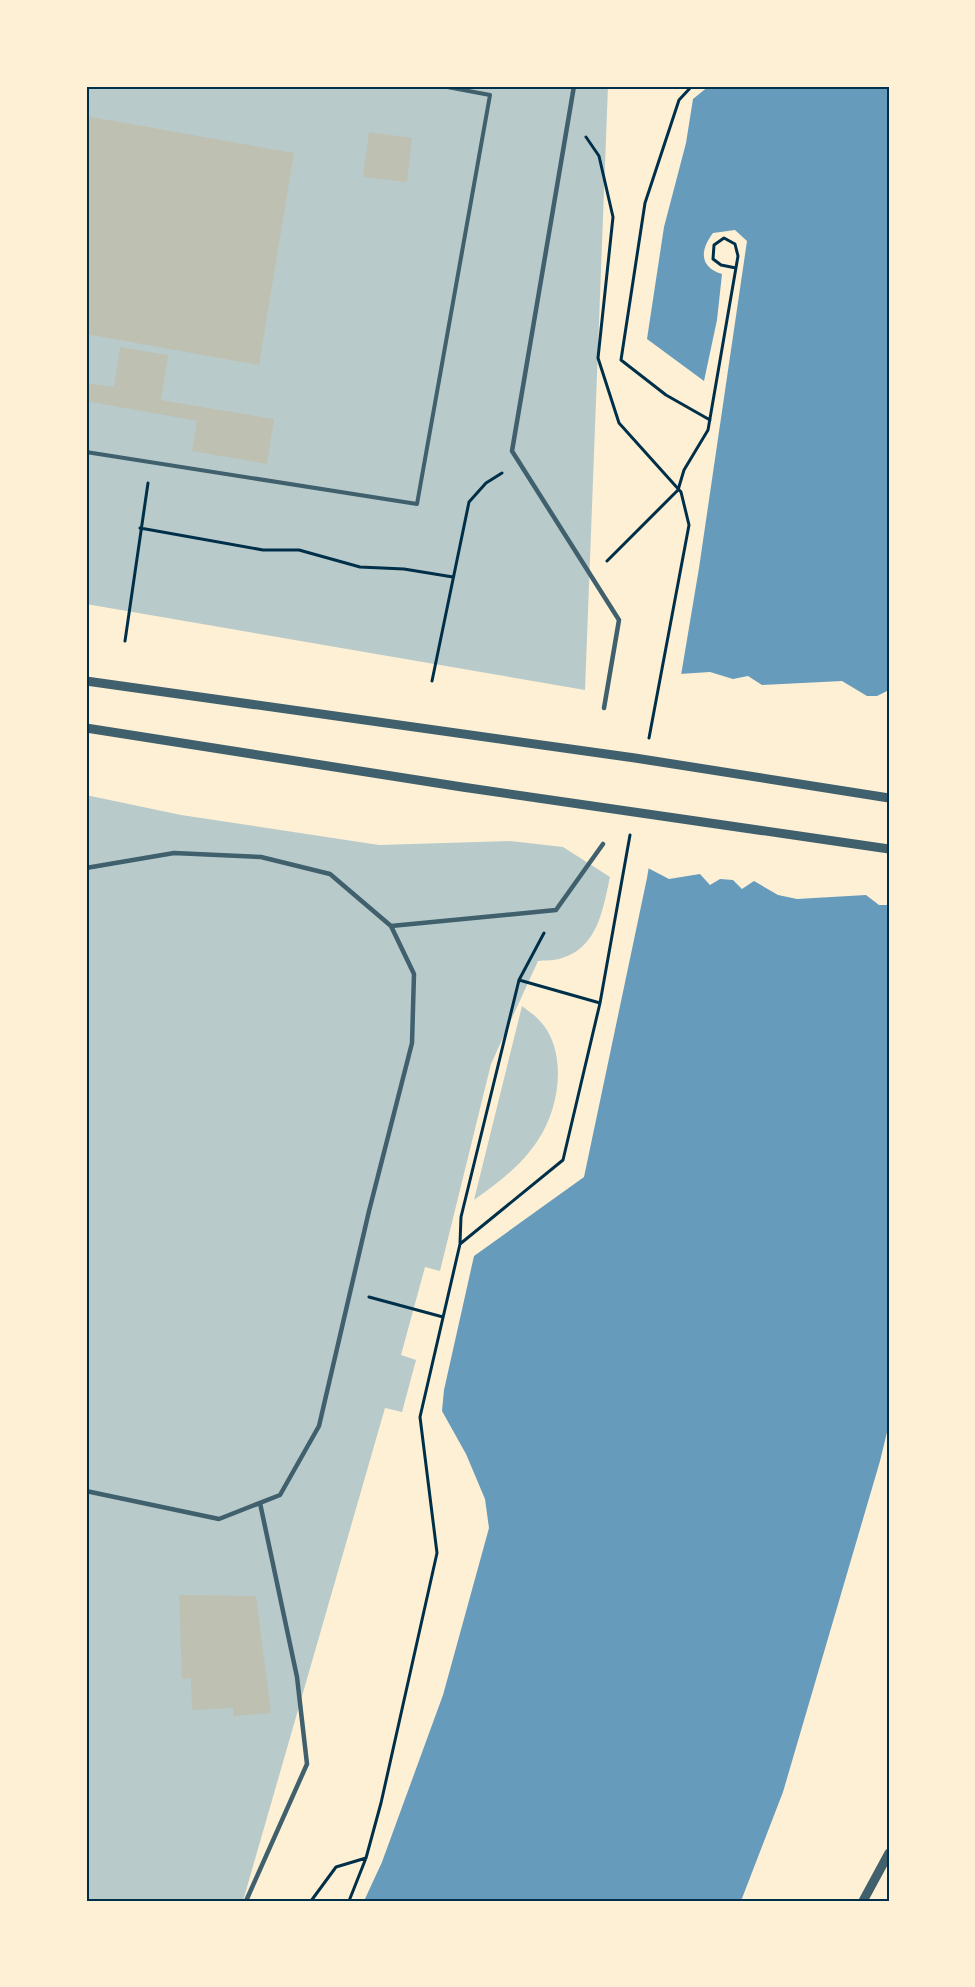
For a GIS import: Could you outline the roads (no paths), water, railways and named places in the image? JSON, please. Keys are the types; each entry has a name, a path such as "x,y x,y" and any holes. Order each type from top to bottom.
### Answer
{"street":[{"path":"574,86 512,452 619,620 604,708"},
{"path":"86,681 635,758 889,798"},
{"path":"86,728 462,787 889,848"},
{"path":"391,926 556,910 603,844"},
{"path":"86,868 174,853 261,857 330,874 391,926 414,974 412,1043 368,1211 319,1426 280,1495 219,1519 86,1491"},
{"path":"246,1901 307,1764 297,1677 260,1503"},
{"path":"863,1901 889,1854"},
{"path":"881,1868 889,1875"}],"lane":[{"path":"86,452 417,504 490,95 442,86"}],"water":[{"path":"709,86 889,86 889,1424 880,1461 783,1792 741,1901 364,1901 382,1862 443,1695 489,1528 485,1499 466,1454 442,1411 444,1390 474,1256 584,1177 647,878 699,568 747,241 735,230 713,233 704,252 704,257 709,267 722,274 717,320 704,381 647,339 664,227 686,143 693,99"}]}
